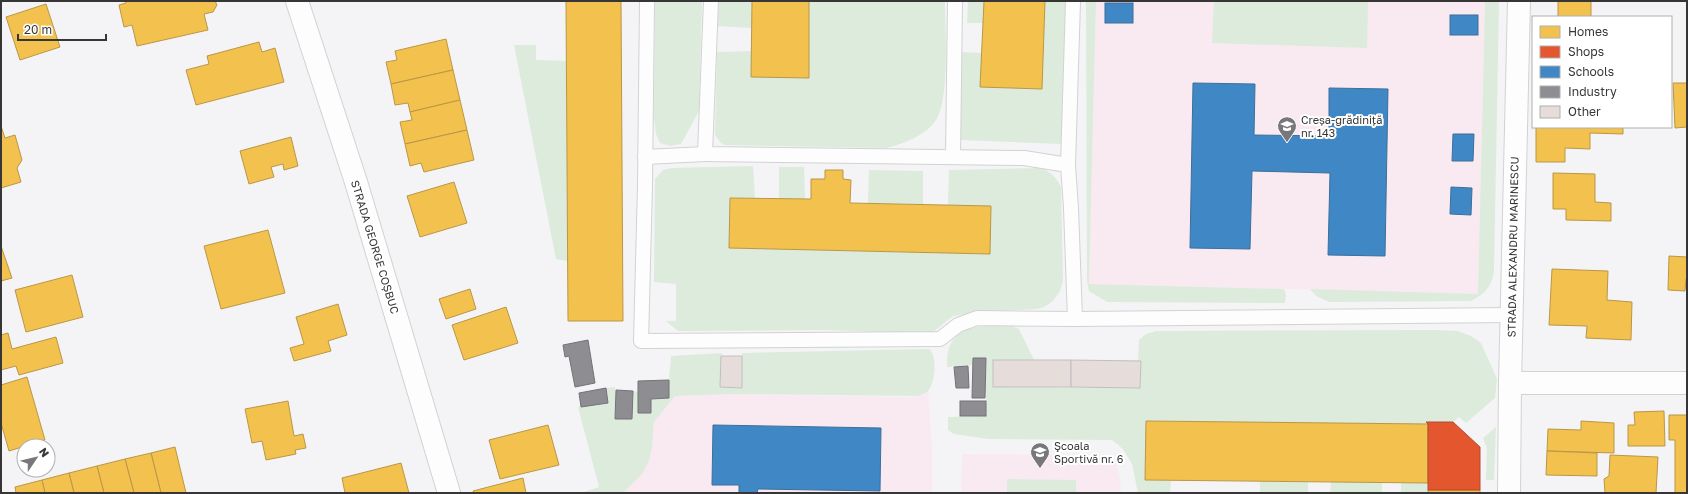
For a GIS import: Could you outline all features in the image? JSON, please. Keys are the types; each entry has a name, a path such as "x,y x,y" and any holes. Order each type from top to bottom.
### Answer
{"street":[{"name":"STRADA GEORGE COȘBUC","path":"297,1 356,182 449,493"},
{"name":"STRADA ALEXANDRU MARINESCU","path":"1509,493 1511,315 1519,1"},
{"path":"1510,383 1687,383"}],"lane":[{"path":"647,1 641,341 940,339 958,325 976,318 1075,319 1511,315"},
{"path":"705,154 711,1"},
{"path":"953,157 955,1"},
{"path":"1072,1 1068,165 1075,319"},
{"path":"645,157 705,154 1024,158 1068,165"}],"shaded area":[{"name":"Creșa-grădiniță nr. 143","path":"1096,1 1485,1 1478,294 1089,284"},
{"path":"928,391 932,444 932,493 623,493 642,474 649,461 654,422 675,396 731,394 913,397 919,396"},
{"name":"Şcoala Sportivă nr. 6","path":"962,454 1105,455 1116,461 1120,477 1121,493 961,493"}],"green space":[{"path":"655,1 702,1 699,111 681,144 670,146 660,143 656,134 654,117"},
{"path":"719,1 752,1 752,28 717,26"},
{"path":"809,1 945,1 946,63 943,96 936,120 926,131 899,144 886,148 724,145 720,142 715,135 717,52 752,51 752,77 808,78"},
{"path":"968,1 984,1 983,23 967,23"},
{"path":"1045,1 1066,1 1063,144 961,140 960,52 982,53 981,87 1042,89"},
{"path":"1086,1 1096,1 1089,284 1284,289 1286,295 1285,303 1107,302 1089,291 1087,281"},
{"path":"1214,1 1368,1 1367,48 1212,43"},
{"path":"1485,1 1499,1 1494,271 1490,285 1484,292 1471,301 1329,302 1316,296 1310,289 1478,294"},
{"path":"514,45 536,45 536,60 567,61 568,261 556,259"},
{"path":"753,166 755,198 730,198 729,248 990,254 991,206 948,205 949,170 1041,168 1053,175 1061,187 1063,281 1060,291 1053,301 1044,307 1037,309 992,311 953,316 932,333 823,330 678,331 666,321 676,321 676,284 654,282 655,179 663,170 672,168"},
{"path":"779,167 804,167 805,199 779,199"},
{"path":"869,170 923,171 923,204 868,203"},
{"path":"1012,326 1019,329 1034,360 994,360 994,387 1140,388 1141,361 1138,361 1139,340 1146,334 1156,331 1435,330 1458,331 1471,336 1481,343 1497,379 1495,398 1466,423 1459,417 1453,422 1427,422 1428,424 1146,421 1145,480 1171,481 1170,493 1138,493 1132,464 1123,449 1112,440 988,439 954,434 948,430 948,417 986,416 986,358 973,358 973,365 947,367 948,351 954,338 968,329 977,327"},
{"path":"929,349 934,357 934,376 928,391 919,396 731,394 675,396 654,422 649,461 642,474 623,493 581,493 599,487 578,407 608,403 606,388 615,387 615,419 632,419 633,391 638,392 638,413 651,413 651,399 669,398 671,356 722,353 720,387 742,388 742,353"},
{"path":"1496,427 1494,480 1486,480 1487,448 1483,438"},
{"path":"1007,479 1076,480 1076,493 1007,493"},
{"path":"1260,481 1308,482 1308,493 1260,493"},
{"path":"1331,482 1382,482 1382,493 1330,493"},
{"path":"1401,483 1428,483 1428,493 1401,493"}],"building: Homes":[{"path":"125,1 215,1 217,5 213,12 204,14 208,30 137,46 132,25 124,27 119,5 126,3"},
{"path":"566,1 621,1 623,321 568,321"},
{"path":"752,1 809,1 809,78 751,77"},
{"path":"984,1 1045,1 1042,89 980,87"},
{"path":"1558,1 1591,1 1591,16 1558,16"},
{"path":"46,4 60,47 20,60 6,17"},
{"path":"446,39 453,70 391,84 386,62 397,60 395,51"},
{"path":"259,42 262,52 275,48 284,82 196,105 186,70 209,64 207,56"},
{"path":"453,70 460,100 410,112 408,103 395,105 391,84"},
{"path":"1673,83 1687,83 1687,127 1675,128"},
{"path":"460,100 467,130 405,144 400,122 412,120 410,112"},
{"path":"1,126 5,138 15,135 22,160 17,168 21,182 1,188"},
{"path":"1536,128 1623,128 1623,134 1590,133 1590,149 1565,148 1565,162 1536,162"},
{"path":"467,130 474,160 424,172 421,163 410,166 405,144"},
{"path":"291,137 298,166 284,170 283,164 271,167 274,177 249,184 240,151"},
{"path":"825,170 843,170 843,179 851,180 850,203 991,206 990,254 729,248 730,198 811,199 811,179 825,179"},
{"path":"1553,173 1595,174 1595,202 1611,203 1611,221 1566,220 1566,209 1553,209"},
{"path":"454,182 467,223 420,237 407,196"},
{"path":"268,230 285,293 221,309 204,246"},
{"path":"1,246 12,278 1,281"},
{"path":"1669,256 1687,257 1687,279 1685,291 1668,290"},
{"path":"1552,269 1608,271 1607,300 1632,302 1631,340 1586,338 1587,326 1549,325"},
{"path":"72,275 83,317 26,332 15,290"},
{"path":"470,289 476,309 446,319 439,299"},
{"path":"338,304 347,335 328,341 331,351 294,361 290,348 304,344 296,317"},
{"path":"506,307 518,343 464,360 452,325"},
{"path":"8,333 12,349 56,337 63,363 19,375 16,366 1,370 1,335"},
{"path":"27,377 44,438 16,438 16,449 9,451 1,423 1,385"},
{"path":"288,401 294,436 303,434 306,448 295,450 296,454 266,460 262,441 252,443 245,409"},
{"path":"1664,411 1665,446 1628,446 1628,425 1635,425 1634,412"},
{"path":"1669,415 1687,415 1687,493 1675,493 1675,440 1669,440"},
{"path":"1146,421 1428,424 1428,483 1145,480"},
{"path":"1581,421 1614,423 1614,453 1547,451 1548,429 1581,430"},
{"path":"548,425 559,465 500,479 489,440"},
{"path":"175,447 186,493 161,493 151,453"},
{"path":"1547,451 1597,453 1597,476 1546,475"},
{"path":"151,453 161,493 134,493 125,459"},
{"path":"1610,455 1658,457 1656,493 1605,493 1604,479 1609,476"},
{"path":"125,459 134,493 104,493 97,466"},
{"path":"401,463 409,493 345,493 342,478"},
{"path":"97,466 104,493 74,493 69,473"},
{"path":"69,473 74,493 45,493 42,480 56,478 56,476"},
{"path":"523,478 526,493 474,493 473,491"},
{"path":"42,480 45,493 16,493 15,487"},
{"path":"1428,490 1480,490 1480,493 1428,493"}],"building: Shops":[{"path":"1426,422 1453,422 1480,447 1480,490 1428,490 1428,424"}],"building: Schools":[{"path":"1105,3 1133,3 1133,23 1105,23"},
{"path":"1450,15 1478,15 1478,35 1450,35"},
{"path":"1193,83 1255,84 1254,135 1329,136 1329,88 1388,89 1385,256 1328,255 1330,173 1252,171 1250,249 1190,248"},
{"path":"1453,134 1474,134 1473,161 1452,161"},
{"path":"1451,187 1472,188 1471,215 1450,214"},
{"path":"713,425 881,428 880,491 758,489 757,493 739,493 739,485 712,485"}],"building: Industry":[{"path":"588,340 595,383 575,387 569,356 565,357 563,345"},
{"path":"973,358 986,358 985,398 972,398"},
{"path":"968,366 969,388 956,388 954,367"},
{"path":"669,380 669,398 651,399 651,413 638,413 638,381"},
{"path":"606,388 608,403 581,407 579,393"},
{"path":"616,390 633,391 632,419 615,419"},
{"path":"960,401 986,401 986,416 960,416"}],"building: Other":[{"path":"721,356 742,356 742,388 720,387"},
{"path":"993,360 1071,360 1071,387 993,387"},
{"path":"1071,360 1141,361 1140,388 1071,387"}],"place":[{"name":"Creșa-grădiniță nr. 143","path":"1287,143"},
{"name":"Şcoala Sportivă nr. 6","path":"1040,469"}]}
